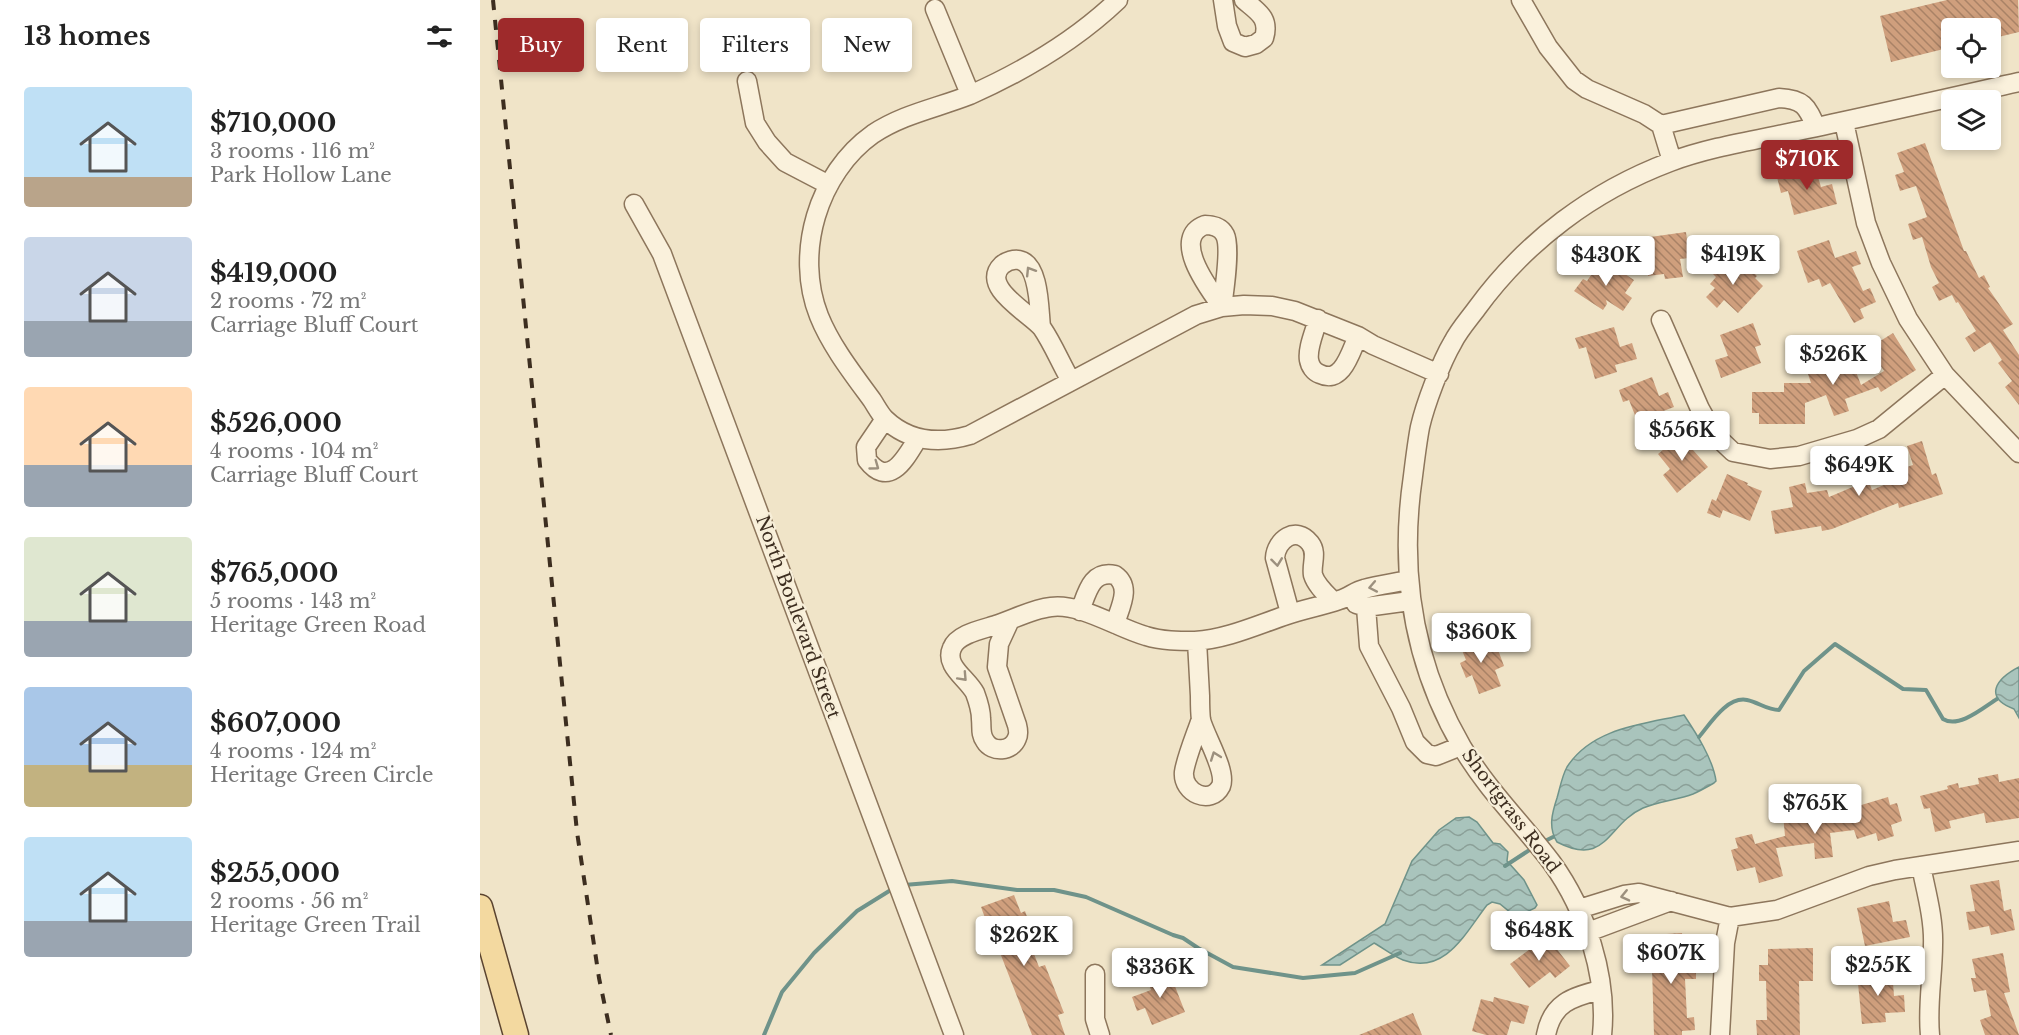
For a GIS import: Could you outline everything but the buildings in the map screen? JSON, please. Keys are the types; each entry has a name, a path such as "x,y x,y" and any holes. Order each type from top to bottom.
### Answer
{"main road":[{"path":"480,907 516,1035"}],"street":[{"path":"1118,0 1080,33 1047,56 970,94 901,119 873,135 851,153 837,169 814,219 809,247 813,296 826,332 885,419 918,438 943,441 970,435 1196,315 1222,307 1244,305 1272,306 1318,319 1439,374"},
{"path":"1223,0 1227,26 1233,42 1245,47 1256,44 1264,38 1267,28 1261,14 1244,0"},
{"path":"1521,0 1548,47 1574,80 1587,90 1644,114 1661,125 1672,161"},
{"path":"935,9 970,94"},
{"path":"747,81 755,123 767,142 785,162 829,185"},
{"name":"Shortgrass Road","path":"1602,1035 1596,964 1588,932 1579,909 1553,865 1484,782 1461,746 1428,674 1410,601 1408,510 1421,424 1453,341 1488,294 1529,248 1569,215 1620,184 1672,161 1728,146 2019,82"},
{"path":"1661,125 1779,98 1801,102 1810,113 1816,127"},
{"path":"1844,122 1866,223 1881,263 1908,318 1944,375 2019,453"},
{"name":"North Boulevard Street","path":"634,204 662,254 954,1035"},
{"path":"1318,319 1308,358 1310,365 1320,374 1333,375 1343,369 1358,336"},
{"path":"1661,320 1700,409 1714,434 1733,452 1770,459 1799,456 1857,439 1879,429 1944,375"},
{"path":"1041,327 1071,381"},
{"path":"885,419 866,447 867,460 877,470 883,472 899,468 918,438"},
{"path":"1290,613 1275,558 1275,550 1280,542 1292,535 1299,536 1310,543 1314,549 1314,577 1336,601 1366,607 1410,601"},
{"path":"1080,611 1094,579 1107,573 1115,575 1123,584 1125,591 1115,624"},
{"path":"1010,620 999,644 997,667 1018,732 1013,745 1004,750 998,750 991,748 985,742 981,732 979,704 968,682 950,662 950,653 958,639 1010,620 1051,607 1065,607 1146,636 1169,641 1197,641 1235,633 1290,613 1336,601 1362,589 1408,580"},
{"path":"1366,607 1369,646 1401,708 1415,742 1427,754 1436,756 1461,746"},
{"path":"1197,641 1201,719"},
{"path":"1579,909 1640,893 1730,917 1777,910 1869,876 2019,851"},
{"path":"1921,866 1934,943 1928,1017 1930,1035"},
{"path":"1588,932 1671,901"},
{"path":"1720,1035 1725,943 1730,917"},
{"path":"1095,974 1095,1019 1100,1035"},
{"path":"1546,1035 1554,1012 1563,1003 1575,996 1600,990"}],"water":[{"path":"2019,667 2019,718 2014,709 1998,699 1996,688 2004,677"},
{"path":"1684,715 1708,755 1716,781 1714,783 1693,794 1643,808 1631,815 1597,847 1586,850 1574,849 1557,842 1552,831 1554,809 1565,771 1578,754 1604,736 1620,730"},
{"path":"1469,817 1477,822 1493,843 1500,844 1508,852 1507,861 1524,880 1537,905 1535,908 1516,917 1500,904 1492,902 1487,905 1453,949 1431,962 1418,963 1403,960 1374,943 1340,965 1322,965 1385,924 1412,861 1439,830 1456,818"}],"waterway":[{"path":"1699,737 1720,712 1733,702 1747,700 1779,710 1804,671 1835,644 1903,689 1926,690 1943,719 1949,721 1964,719 1997,699"},
{"path":"1543,842 1553,837"},
{"path":"1505,866 1534,847"},
{"path":"904,885 952,881 1017,890 1054,890 1086,897 1183,938 1233,967 1303,978 1355,973 1400,953"},
{"path":"764,1035 782,992 814,953 857,911 894,888"}],"railway":[{"path":"493,0 577,832 599,978 611,1035"}]}
